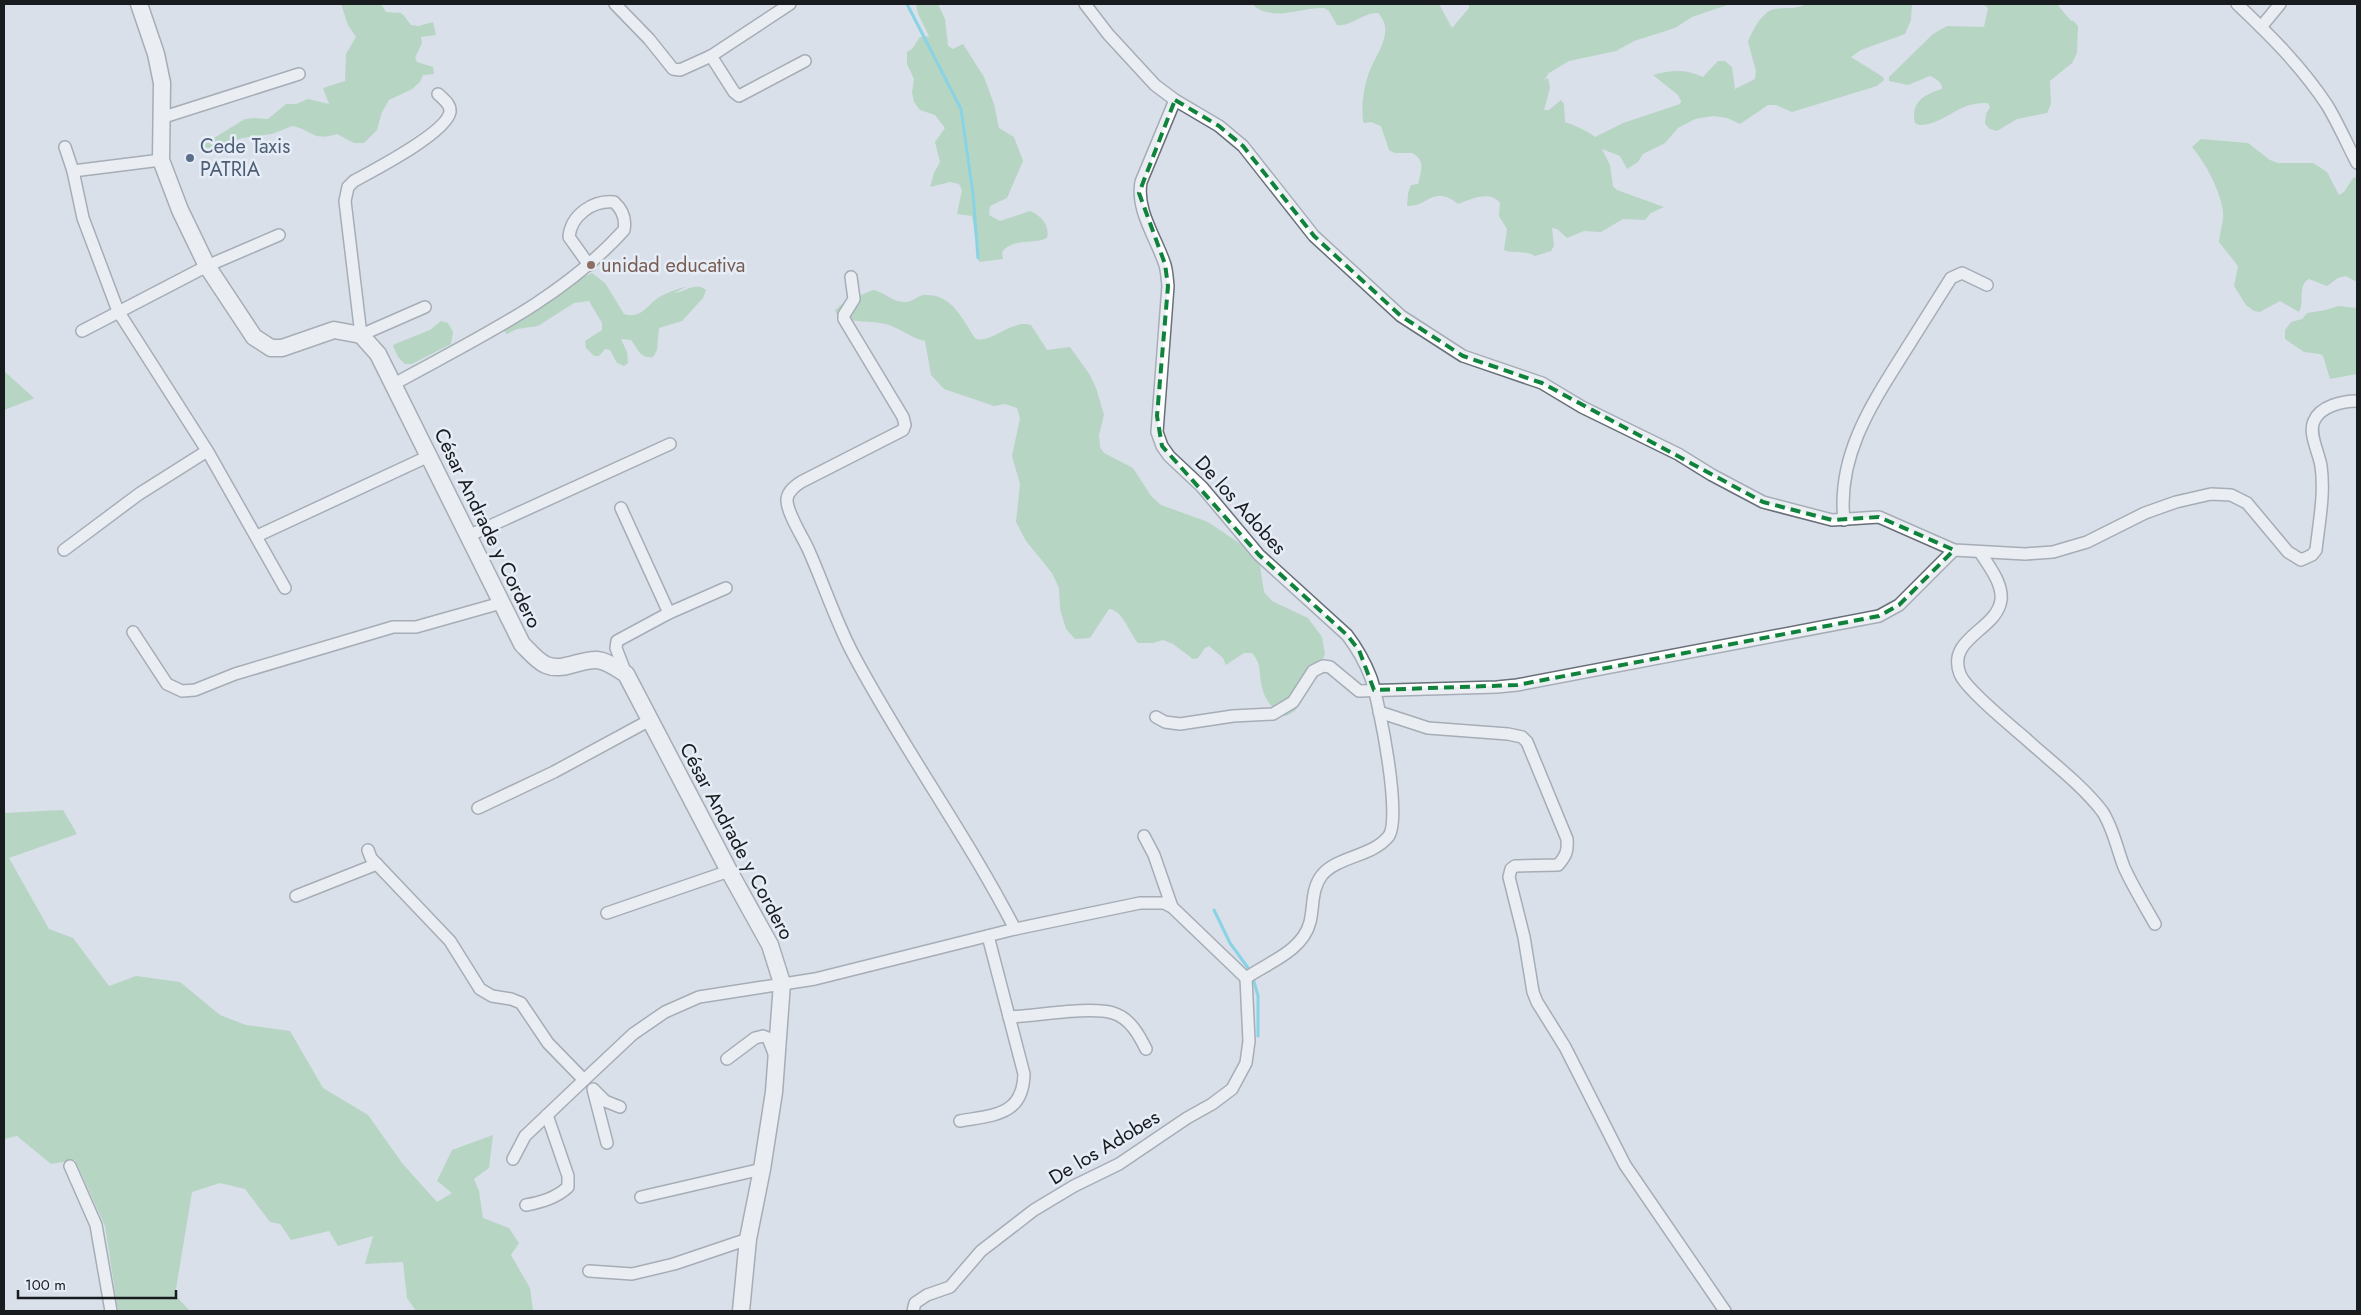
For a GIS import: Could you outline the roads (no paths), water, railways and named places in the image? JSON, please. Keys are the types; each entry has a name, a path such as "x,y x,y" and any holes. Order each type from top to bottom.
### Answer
{"street":[{"path":"140,4 156,54 162,84 164,117 161,160 180,210 208,266 254,337 271,348 282,348 334,330 360,335 426,307"},
{"path":"615,4 649,39 673,69 680,70 711,56 790,4"},
{"path":"1085,4 1108,34 1155,85 1175,100 1219,126 1243,146 1314,236 1401,316 1463,356 1542,383 1582,406 1678,454 1712,475 1763,502 1798,513 1832,520 1879,517 1954,550 2025,554 2053,552 2087,542 2145,513 2176,502 2211,494 2231,495 2247,503 2295,558 2307,558 2316,550 2323,498 2313,421 2319,414 2336,404 2357,401"},
{"path":"2237,4 2287,54 2327,106 2357,163"},
{"path":"2261,27 2280,4"},
{"path":"711,56 734,92 739,96 805,61"},
{"path":"164,117 299,74"},
{"path":"360,335 345,201 348,187 354,181 421,143 446,121 450,111 448,105 438,94"},
{"name":"De los Adobes","path":"913,1311 915,1303 927,1295 950,1287 980,1251 998,1240 1034,1210 1074,1186 1119,1164 1232,1089 1246,1062 1248,1048 1248,977 1294,947 1304,936 1310,923 1313,892 1323,874 1334,866 1377,847 1389,836 1393,827 1394,809 1379,712 1374,690 1359,650 1348,634 1259,555 1202,487 1169,456 1162,446 1157,432 1168,286 1165,264 1141,205 1139,193 1141,182 1175,100"},
{"path":"65,147 74,171 83,218 118,311 207,452 257,536 285,588"},
{"path":"74,171 161,160"},
{"path":"394,384 531,308 589,265 624,230 624,215 614,202 596,203 583,212 570,229 569,237 589,265"},
{"path":"82,331 208,266 279,235"},
{"path":"1844,520 1843,487 1852,449 1866,415 1885,383 1951,278 1962,274 1987,285"},
{"path":"850,277 854,299 844,315 844,319 879,381 903,417 905,425 903,430 801,482 790,492 787,500 810,553 831,610 853,653 939,801 994,888 1015,929"},
{"name":"César Andrade y Cordero","path":"360,335 378,354 394,384 522,644 540,662 557,668 596,660 607,663 626,674 770,946 782,983 776,1063 762,1169 748,1240 741,1311"},
{"path":"468,536 670,444"},
{"path":"64,550 139,494 207,452"},
{"path":"257,536 429,456"},
{"path":"622,508 669,613"},
{"path":"1156,717 1165,722 1180,724 1233,716 1272,714 1293,702 1314,671 1323,666 1330,666 1359,691 1517,685 1879,616 1899,605 1954,550"},
{"path":"1980,552 1995,575 2001,598 1996,614 1969,638 1961,648 1957,660 1960,675 1983,700 2065,774 2101,811 2107,820 2125,869 2155,924"},
{"path":"626,674 616,648 617,641 669,613 726,588"},
{"path":"133,632 167,684 182,691 195,690 235,674 393,627 416,627 501,603"},
{"path":"1379,712 1428,728 1508,734 1522,737 1527,742 1567,839 1568,849 1565,857 1558,864 1515,866 1511,869 1509,877 1524,937 1533,992 1566,1047 1626,1165 1726,1311"},
{"path":"478,808 554,772 650,720"},
{"path":"1144,836 1154,855 1172,907"},
{"path":"368,850 378,864 450,941 480,989 492,996 511,999 520,1004 548,1043 587,1077 593,1089 607,1143"},
{"path":"296,896 378,864"},
{"path":"608,913 729,871"},
{"path":"513,1159 525,1136 632,1034 665,1012 699,998 814,979 1015,929 1140,902 1164,903 1172,907 1248,977"},
{"path":"960,1121 1003,1113 1014,1106 1023,1087 1024,1074 988,936"},
{"path":"1009,1017 1099,1011 1115,1013 1130,1023 1146,1049"},
{"path":"727,1059 755,1038 763,1036 768,1038 776,1063"},
{"path":"593,1089 604,1101 620,1107"},
{"path":"526,1205 545,1201 562,1193 568,1187 568,1176 547,1115"},
{"path":"70,1166 96,1225 111,1311"},
{"path":"641,1196 762,1169"},
{"path":"589,1271 632,1274 674,1264 748,1240"}],"waterway":[{"path":"907,4 961,109 973,194 978,258"},
{"path":"1214,910 1230,943 1251,972"},
{"path":"1253,978 1258,996 1258,1036"}],"place":[{"name":"Cede Taxis PATRIA","path":"190,158"},
{"name":"unidad educativa","path":"591,265"}]}
